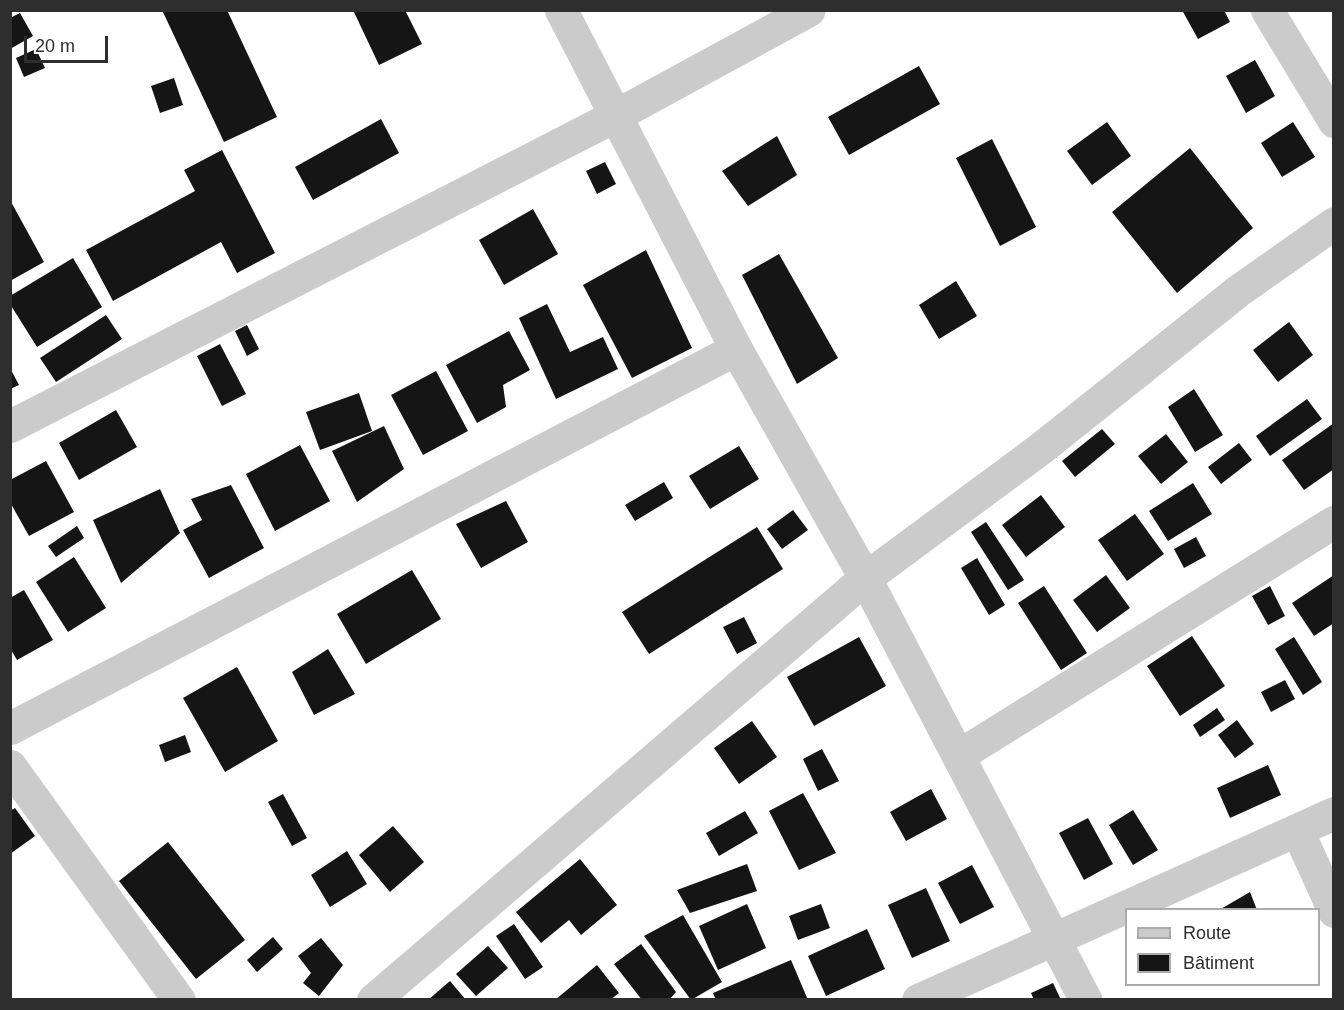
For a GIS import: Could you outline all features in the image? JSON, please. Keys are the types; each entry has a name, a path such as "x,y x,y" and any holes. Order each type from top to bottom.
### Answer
{"street":[{"path":"561,10 618,114 736,349 865,578 1057,936 1086,999"},
{"path":"10,426 618,114 809,10"},
{"path":"1267,10 1334,121"},
{"path":"373,999 865,578 1042,447 1236,292 1334,222"},
{"path":"10,728 736,349"},
{"path":"959,755 1334,522"},
{"path":"10,765 179,999"},
{"path":"918,999 1334,813"},
{"path":"1297,830 1334,911"}],"building":[{"path":"162,10 227,10 277,117 224,142"},
{"path":"353,10 405,10 422,44 379,65"},
{"path":"1182,10 1224,10 1230,22 1198,39"},
{"path":"20,13 33,36 10,49 10,18"},
{"path":"36,49 45,68 24,77 16,58"},
{"path":"1255,60 1275,96 1246,113 1226,76"},
{"path":"919,66 940,104 849,155 828,117"},
{"path":"174,78 183,105 160,113 151,86"},
{"path":"381,119 399,153 313,200 295,167"},
{"path":"1107,122 1131,156 1092,185 1067,151"},
{"path":"1293,122 1315,157 1282,177 1261,143"},
{"path":"777,136 797,175 748,206 722,171"},
{"path":"992,139 1036,227 1000,246 956,158"},
{"path":"1190,148 1253,228 1177,293 1112,212"},
{"path":"222,150 275,253 237,273 221,242 113,301 86,250 195,191 184,170"},
{"path":"605,162 616,184 597,194 586,171"},
{"path":"10,200 44,262 10,281"},
{"path":"533,209 558,254 504,285 479,240"},
{"path":"646,250 692,348 632,378 583,285"},
{"path":"779,254 838,358 797,384 742,275"},
{"path":"73,258 102,307 37,347 10,304 10,296"},
{"path":"956,281 977,316 939,339 919,305"},
{"path":"547,304 570,352 603,337 618,369 556,399 519,318"},
{"path":"106,315 122,339 56,382 40,358"},
{"path":"1289,322 1313,355 1278,382 1253,350"},
{"path":"247,325 259,349 247,356 235,331"},
{"path":"509,331 530,370 503,385 506,407 477,423 446,365"},
{"path":"220,344 246,394 222,406 197,356"},
{"path":"10,368 19,385 10,389"},
{"path":"436,371 468,431 423,455 391,395"},
{"path":"1194,389 1223,435 1195,452 1168,407"},
{"path":"359,393 372,431 320,450 306,412"},
{"path":"1307,399 1322,419 1270,456 1256,436"},
{"path":"116,410 137,447 79,480 59,443"},
{"path":"1334,423 1334,469 1304,490 1282,460"},
{"path":"384,426 404,469 357,502 332,451"},
{"path":"1102,429 1115,444 1075,477 1062,461"},
{"path":"1166,434 1188,462 1161,484 1138,456"},
{"path":"1239,443 1252,460 1221,484 1208,467"},
{"path":"300,445 330,501 275,531 246,474"},
{"path":"739,446 759,479 710,509 689,476"},
{"path":"46,461 74,512 29,536 10,502 10,480"},
{"path":"664,482 673,498 635,521 625,505"},
{"path":"1193,483 1212,514 1168,541 1149,511"},
{"path":"231,485 264,548 209,578 183,530 202,520 191,499"},
{"path":"160,489 180,533 121,583 93,520"},
{"path":"1041,495 1065,527 1026,557 1002,525"},
{"path":"506,501 528,542 481,568 456,524"},
{"path":"793,510 808,530 782,549 767,529"},
{"path":"1135,514 1164,554 1127,581 1098,540"},
{"path":"986,522 1024,580 1008,590 971,532"},
{"path":"77,526 84,538 56,557 48,546"},
{"path":"757,527 783,569 649,654 622,612"},
{"path":"1196,537 1206,556 1184,568 1174,549"},
{"path":"74,557 106,608 68,632 36,582"},
{"path":"977,558 1005,605 989,615 961,568"},
{"path":"412,570 441,619 366,664 337,614"},
{"path":"1106,575 1130,608 1097,632 1073,600"},
{"path":"1334,575 1334,623 1314,636 1292,603"},
{"path":"1044,586 1087,653 1061,670 1018,603"},
{"path":"1270,586 1285,616 1268,625 1252,596"},
{"path":"24,590 53,640 17,660 10,648 10,598"},
{"path":"744,617 757,643 737,654 723,627"},
{"path":"1192,636 1225,686 1180,716 1147,666"},
{"path":"859,637 886,686 814,726 787,677"},
{"path":"1294,637 1322,682 1303,695 1275,649"},
{"path":"328,649 355,694 314,715 292,672"},
{"path":"237,667 278,741 225,772 183,698"},
{"path":"1285,680 1295,699 1271,712 1261,692"},
{"path":"1217,708 1225,720 1200,737 1193,725"},
{"path":"1237,720 1254,744 1235,758 1218,735"},
{"path":"752,721 777,757 739,784 714,748"},
{"path":"185,735 191,752 165,762 159,745"},
{"path":"822,749 839,781 818,791 803,759"},
{"path":"1268,765 1281,795 1230,818 1217,788"},
{"path":"931,789 947,819 906,841 890,812"},
{"path":"803,793 836,853 799,870 769,811"},
{"path":"283,794 307,838 292,846 268,802"},
{"path":"15,808 35,836 10,854 10,811"},
{"path":"1133,810 1158,850 1133,865 1109,825"},
{"path":"745,811 758,833 719,856 706,833"},
{"path":"1088,818 1113,864 1084,880 1059,833"},
{"path":"393,826 424,862 390,892 359,855"},
{"path":"168,842 245,940 196,979 119,881"},
{"path":"347,851 367,884 330,907 311,875"},
{"path":"580,859 617,905 581,935 569,920 541,943 516,912"},
{"path":"747,864 757,891 690,913 677,890"},
{"path":"972,865 994,907 960,924 938,883"},
{"path":"926,888 950,941 912,958 888,905"},
{"path":"1250,892 1256,908 1222,908"},
{"path":"747,904 766,948 718,970 699,926"},
{"path":"821,904 830,928 798,940 789,916"},
{"path":"683,915 722,982 691,1000 644,936"},
{"path":"514,924 543,967 525,979 496,936"},
{"path":"867,929 885,969 826,996 808,956"},
{"path":"273,937 283,949 257,972 247,960"},
{"path":"321,938 343,965 319,996 303,983 311,973 298,956"},
{"path":"641,944 676,992 669,1000 642,1000 614,964"},
{"path":"488,946 508,968 476,996 456,974"},
{"path":"791,960 808,1000 716,1000 713,993"},
{"path":"597,965 619,993 610,1000 555,1000"},
{"path":"450,981 466,1000 428,1000"},
{"path":"1053,983 1061,1000 1034,1000 1031,993"}]}
